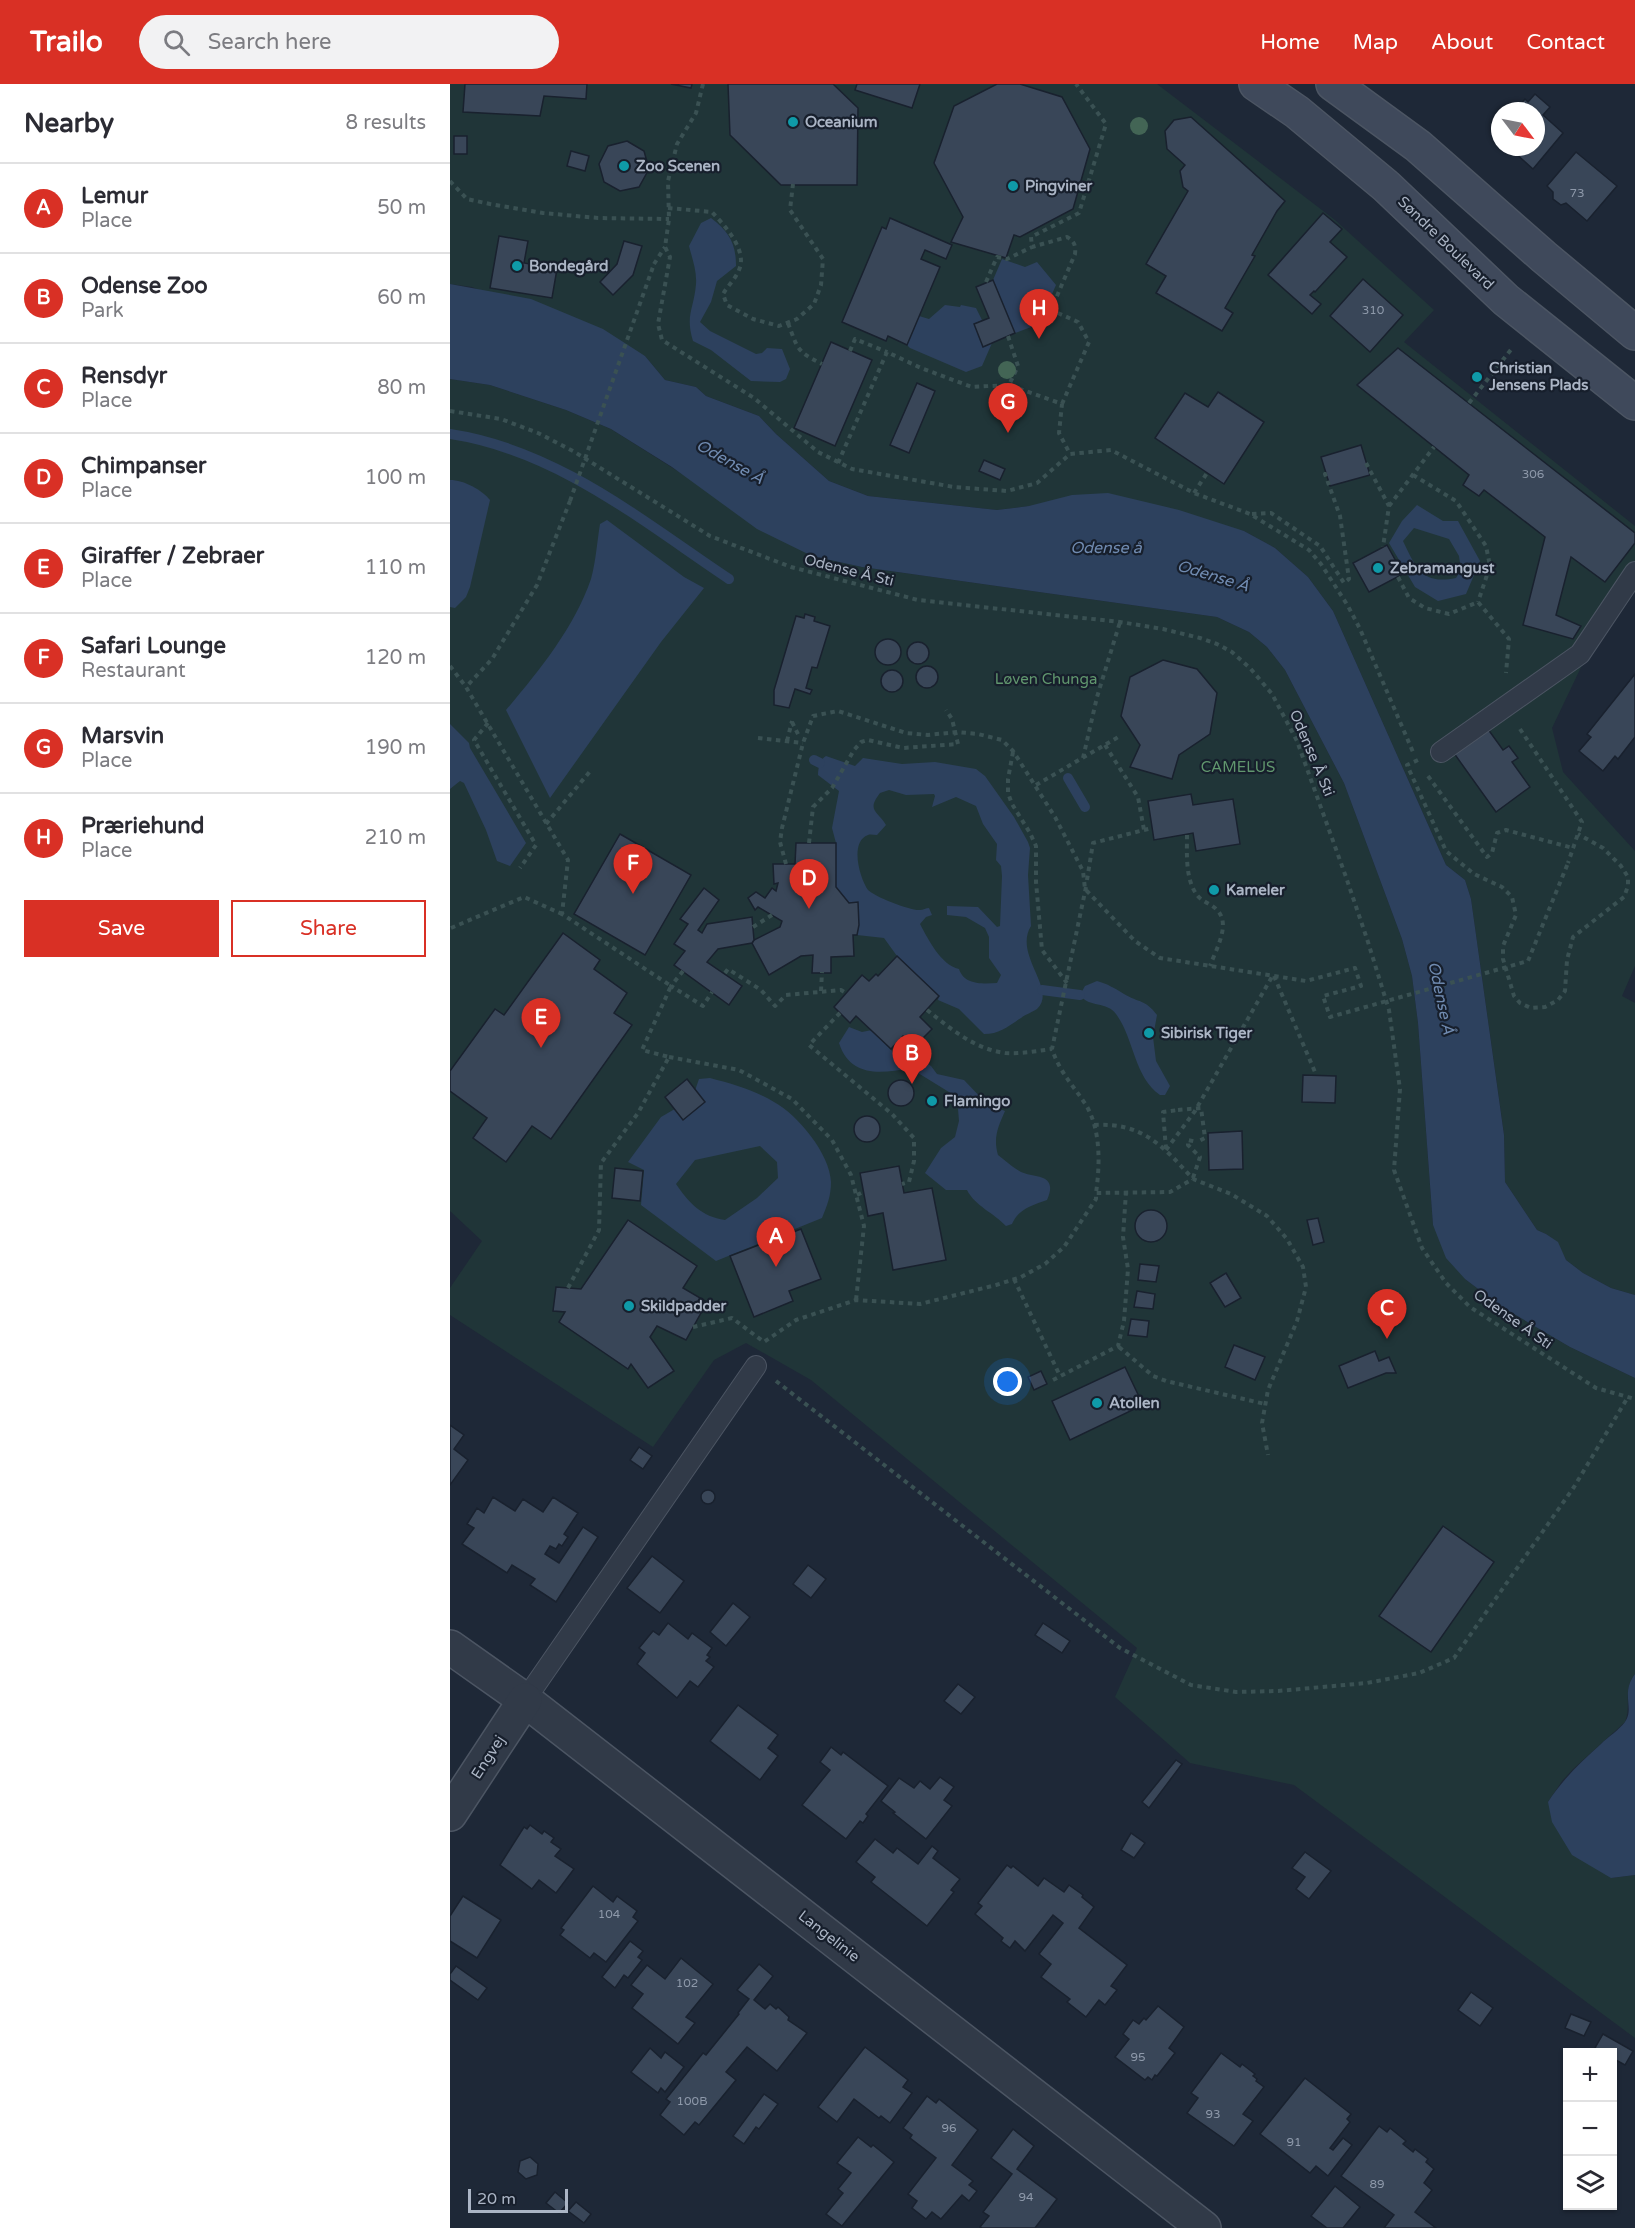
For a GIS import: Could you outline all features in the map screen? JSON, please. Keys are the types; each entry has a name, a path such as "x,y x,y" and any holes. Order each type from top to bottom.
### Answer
{"main road":[{"name":"Søndre Boulevard","path":"1256,84 1297,112 1386,186 1506,300 1635,403"},
{"path":"1333,84 1418,146 1544,257 1635,333"}],"street":[{"name":"Langelinie","path":"450,1647 525,1700 1204,2228"},
{"name":"Engvej","path":"450,1814 525,1700"}],"lane":[{"path":"1442,752 1580,654 1635,572"},
{"path":"525,1700 756,1366"}],"path":[{"path":"466,687 492,659 537,585 570,501 654,264 665,247 669,219 668,181 677,144 696,112 703,84"},
{"path":"1032,247 1031,237 1079,213 1106,124 1076,84"},
{"path":"450,181 467,199 490,204 543,213 598,218 669,219"},
{"path":"668,208 712,212 728,229 739,248 740,269 723,294 727,305 753,319 779,326 797,319 814,304 821,285 823,259 790,210 793,184"},
{"path":"986,282 998,257 1007,259 1032,247 1067,237 1076,247 1051,310 1078,322 1089,342 1062,404 1059,433 1070,454"},
{"path":"665,247 670,257 658,324 662,340 754,399 805,442 838,463 852,469 954,487 1007,491 1037,483 1070,454 1111,450 1194,493 1250,514 1309,550 1348,606 1360,629 1417,760 1487,857 1492,853 1497,833 1506,830 1573,848"},
{"path":"1469,403 1533,322"},
{"path":"788,323 803,354 822,363"},
{"path":"1008,336 1018,366 1010,385"},
{"path":"850,351 855,339 972,387 1010,385 1062,404"},
{"path":"838,463 887,352"},
{"name":"Odense Å Sti","path":"450,411 501,419 537,433 573,451 710,536 791,567 918,600 1120,622 1163,629 1200,638 1232,652 1250,668 1272,694 1297,741 1346,877 1389,1010 1400,1089 1394,1170 1422,1248 1446,1283 1470,1307 1596,1388 1635,1399"},
{"path":"1383,547 1389,506 1434,447"},
{"path":"1366,463 1389,506"},
{"path":"1194,493 1207,473"},
{"path":"1250,514 1270,513 1320,546 1344,583 1349,579 1340,516 1324,474 1327,474"},
{"path":"1413,475 1456,501 1486,546 1490,566 1478,602"},
{"path":"1083,758 1097,697 1120,622"},
{"path":"450,666 488,723 568,860 562,914"},
{"path":"809,843 813,807 832,788 861,742 868,740 903,748 945,747 958,744 957,732 946,710"},
{"path":"786,864 780,842 782,828 803,743 813,716 838,711 894,730 928,735 957,732 978,734 1002,741 1013,751 1036,785 1083,871 1085,889 1135,940 1160,958 1306,981 1355,968 1361,986 1323,996 1330,1017 1528,961 1568,863"},
{"path":"787,741 792,721 799,736"},
{"path":"488,723 474,740 536,845 520,868"},
{"path":"1036,785 1120,736"},
{"path":"758,738 803,743"},
{"path":"1105,745 1138,797 1144,830"},
{"path":"1013,751 1008,793 1036,846 1036,882 1042,950 1067,983"},
{"path":"1417,760 1407,765 1446,851 1474,874 1502,887 1512,897 1516,915 1503,946 1503,959 1514,996 1520,1003 1531,1008 1545,1007 1558,1000 1565,991 1573,937 1624,897 1628,886 1628,877 1621,866 1603,848 1578,834"},
{"path":"546,824 592,770"},
{"path":"693,1327 732,1318 764,1342 796,1320 856,1300 920,1304 1014,1279 1045,1264 1064,1247 1096,1199 1099,1152 1094,1125 1086,1105 1058,1065 1052,1049 1067,983 1093,843 1152,828"},
{"path":"1187,835 1189,877 1197,896 1219,911 1224,918 1223,930 1210,966"},
{"path":"451,928 524,897 562,914 703,1005 712,992"},
{"path":"753,927 772,915"},
{"path":"725,973 728,969 761,990 775,1006 786,995 842,990 846,993"},
{"path":"683,971 671,986 642,1050 739,1070 792,1099 832,1140 852,1175 864,1226 856,1300"},
{"path":"821,991 822,972"},
{"path":"1273,975 1315,1072"},
{"path":"1166,1150 1195,1111 1273,975"},
{"path":"927,1010 958,1035 986,1048 1004,1053 1052,1049"},
{"path":"840,1013 809,1045 892,1114 914,1138 914,1161 909,1182 902,1184"},
{"path":"568,1288 599,1230 601,1163 638,1113 669,1057"},
{"path":"1096,1192 1170,1192 1193,1179 1200,1156 1188,1145 1188,1140 1197,1142 1205,1138 1200,1108 1163,1112 1166,1150"},
{"path":"1094,1125 1114,1124 1134,1129 1166,1150 1193,1179 1231,1194 1267,1216 1287,1239 1303,1267 1306,1287 1297,1321 1268,1390 1262,1423 1268,1455"},
{"path":"857,1195 863,1192"},
{"path":"1053,1380 1118,1346 1124,1321 1128,1269 1123,1237 1126,1192"},
{"path":"1014,1279 1060,1376"},
{"path":"1118,1346 1153,1376 1266,1404"},
{"path":"756,1366 1120,1648 1191,1685 1236,1692 1278,1691 1367,1683 1419,1673 1454,1658 1574,1487 1628,1397"}],"green space":[{"path":"450,84 1157,84 1335,220 1434,310 1404,342 1635,526 1635,588 1594,640 1552,728 1563,772 1635,851 1635,966 1622,996 1635,1003 1635,1295 1611,1288 1583,1273 1566,1260 1557,1242 1537,1230 1505,1182 1504,1134 1471,899 1465,880 1446,865 1333,611 1308,577 1275,548 1244,531 1029,506 997,510 868,496 829,481 759,416 706,396 696,387 665,380 645,356 472,287 450,284"},
{"path":"450,379 490,385 566,410 611,429 812,556 862,567 1217,617 1249,632 1267,647 1285,670 1344,783 1402,939 1412,976 1418,1023 1433,1225 1465,1279 1502,1307 1570,1347 1635,1378 1635,1674 1629,1686 1627,1715 1625,1722 1562,1781 1548,1802 1611,1878 1635,1875 1635,2038 1294,1785 1190,1763 1115,1697 1137,1648 811,1380 746,1343 714,1360 653,1447 450,1315 450,1288 482,1241 450,1211"}],"water":[{"path":"711,218 722,228 733,244 736,266 717,281 711,302 700,322 710,331 756,354 762,353 767,348 782,349 790,369 786,379 780,382 751,381 711,350 693,341 690,318 696,279 689,246 701,223"},
{"path":"1002,259 1025,267 1037,262 1056,285 1039,324 1015,333 993,280"},
{"name":"Odense å","path":"450,284 531,299 603,329 645,356 665,380 696,387 706,396 759,416 829,481 868,496 997,510 1029,506 1072,495 1108,493 1179,510 1244,531 1275,548 1308,577 1333,611 1446,865 1465,880 1471,899 1504,1135 1505,1182 1537,1230 1558,1242 1566,1260 1583,1273 1611,1288 1635,1295 1635,1378 1570,1347 1502,1307 1465,1279 1446,1258 1433,1225 1418,1023 1412,976 1402,939 1344,783 1285,670 1267,647 1249,632 1217,617 862,567 812,556 757,529 672,467 611,429 566,410 490,385 450,379"},
{"path":"945,305 976,308 982,320 974,324 983,347 992,343 982,366 966,372 907,345 919,316 929,319"},
{"path":"450,480 472,486 490,500 470,587 466,597 455,608 450,607"},
{"path":"1417,505 1443,521 1458,521 1480,561 1466,594 1438,601 1415,587 1389,543 1402,521","holes":["1414,528 1449,539 1459,556 1461,570 1456,578 1444,580 1435,579 1422,572 1403,541"]},
{"path":"607,520 684,577 704,588 661,642 550,798 506,710 543,664 575,615 591,579 600,524"},
{"path":"450,724 469,743 526,843 510,866 497,861 486,830 464,783 460,781 450,789"},
{"path":"826,756 855,766 863,758 902,764 935,762 976,769 985,776 1014,817 1030,848 1028,875 1031,926 1027,937 1027,948 1042,992 1042,1001 1037,1009 1008,1027 984,1034 959,1009 938,1000 939,996 897,956 884,938 857,935 858,902 849,903 836,887 836,843 832,828 839,791 818,775 822,759","holes":["889,790 906,795 934,794 932,807 956,797 976,806 983,824 997,844 996,860 1001,866 1002,876 1000,926 997,927 978,907 947,906 947,915 966,917 985,928 989,937 989,958 1001,975 997,983 970,981 961,974 959,969 952,967 941,957 920,924 926,917 932,915 929,908 915,910 893,903 872,893 865,885 859,870 859,845 862,839 869,835 877,835 886,825 875,810 876,799 880,793"]},
{"path":"1097,981 1145,1004 1157,1015 1153,1037 1156,1061 1170,1086 1165,1095 1160,1095 1145,1078 1116,1014 1108,1007 1088,1002 1080,995 1085,986"},
{"path":"849,1027 862,1032 872,1030 893,1052 918,1058 931,1066 937,1074 964,1080 987,1104 1005,1111 996,1138 998,1155 1021,1172 1047,1181 1050,1191 1047,1200 1026,1208 1012,1224 1006,1226 975,1201 967,1190 946,1190 925,1173 941,1148 955,1137 959,1121 957,1097 910,1068 877,1072 858,1067 844,1054 839,1043"},
{"path":"710,1078 759,1094 793,1116 811,1136 825,1160 831,1182 822,1218 716,1261 641,1205 644,1170 628,1162 661,1117 692,1099 699,1079","holes":["760,1146 777,1162 778,1178 757,1198 725,1220 709,1216 696,1208 676,1184 695,1160"]},
{"path":"1635,1674 1635,1875 1611,1878 1572,1855 1552,1822 1548,1802 1573,1771 1625,1722 1629,1711 1629,1688"}],"building":[{"path":"465,84 587,84 586,99 544,96 540,116 463,112"},
{"path":"671,84 692,84 691,88"},
{"name":"Oceanium","path":"728,84 833,84 858,108 857,185 781,185 730,135"},
{"path":"857,84 920,84 912,108 855,90"},
{"name":"Pingviner","path":"997,84 1020,84 1062,97 1090,149 1073,209 1020,237 1014,235 1006,258 951,242 963,217 934,163 954,106"},
{"path":"1535,94 1544,102 1528,102"},
{"path":"1545,103 1550,107 1545,113"},
{"path":"1191,117 1285,201 1252,255 1255,256 1225,308 1233,313 1222,331 1156,293 1166,276 1146,264 1188,191 1183,187 1180,171 1185,165 1167,149 1165,131 1174,120"},
{"path":"1545,117 1563,133 1545,155"},
{"path":"454,136 467,136 467,154 454,154"},
{"name":"Zoo Scenen","path":"627,141 644,151 649,169 639,187 620,191 604,182 599,164 608,146"},
{"path":"571,151 589,156 585,171 567,166"},
{"path":"1576,152 1617,186 1587,221 1566,203 1561,205 1553,199 1553,192 1547,186"},
{"path":"1519,156 1544,156 1533,169"},
{"path":"1323,213 1342,229 1330,242 1347,257 1310,295 1321,304 1312,314 1268,275"},
{"path":"890,218 952,245 946,259 925,250 921,259 940,267 907,345 888,336 886,341 842,322 882,227 886,229"},
{"name":"Bondegård","path":"499,236 528,241 524,263 557,269 552,298 490,288"},
{"path":"624,241 642,246 633,275 613,295 600,282 617,264"},
{"path":"1363,279 1403,315 1370,352 1330,316"},
{"path":"993,280 1015,333 983,347 974,324 989,318 976,287"},
{"path":"831,342 872,360 835,446 794,428"},
{"path":"1398,348 1635,533 1635,543 1605,582 1571,557 1556,615 1581,626 1573,639 1523,625 1545,537 1484,490 1479,496 1463,485 1469,475 1357,385"},
{"path":"917,383 935,391 909,453 890,445"},
{"path":"1218,392 1264,422 1224,484 1155,438 1185,393 1208,407"},
{"path":"1361,445 1370,475 1330,486 1321,457"},
{"path":"984,460 1005,469 1000,480 979,471"},
{"name":"Zebramangust","path":"1387,545 1403,574 1369,592 1353,563"},
{"path":"805,614 815,617 814,621 830,626 817,668 812,667 806,688 812,690 810,694 795,689 789,708 774,705 774,690 796,616 804,618"},
{"path":"888,639 897,643 901,652 897,661 888,665 879,661 875,652 879,643"},
{"path":"918,642 926,645 929,653 926,661 918,664 910,661 907,653 910,645"},
{"path":"1163,660 1197,669 1217,693 1210,734 1179,755 1172,779 1130,767 1140,745 1121,716 1130,677"},
{"path":"927,666 935,669 938,677 935,685 927,688 919,685 916,677 919,669"},
{"path":"892,670 900,673 903,681 900,689 892,692 884,689 881,681 884,673"},
{"path":"1635,674 1635,737 1618,759 1615,756 1603,771 1579,751 1591,737 1587,734"},
{"path":"1485,725 1503,750 1509,746 1518,758 1512,762 1530,787 1496,812 1451,749"},
{"path":"1191,794 1193,805 1233,799 1240,844 1196,851 1193,833 1154,840 1148,801"},
{"path":"620,834 691,875 645,955 574,914"},
{"path":"796,843 836,843 836,887 849,903 858,902 859,925 857,935 853,935 854,956 831,957 831,973 812,973 813,955 801,956 769,975 752,943 780,927 782,921 758,907 755,910 748,898 756,892 765,898 772,888 776,891 778,883 774,884 773,864 795,864"},
{"path":"704,888 719,900 698,930 702,933 707,924 752,917 754,940 752,943 718,949 707,962 742,986 729,1005 674,965 685,951 674,944 688,924 680,919"},
{"path":"563,933 600,960 594,969 627,993 614,1013 632,1025 551,1139 532,1126 506,1162 473,1138 487,1118 450,1091 450,1071 495,1009 504,1015"},
{"path":"897,956 939,996 920,1017 932,1029 915,1046 903,1036 891,1049 856,1016 850,1023 834,1007 862,975 869,981 876,974 878,976"},
{"path":"1303,1075 1336,1076 1335,1103 1302,1102"},
{"path":"687,1079 705,1102 683,1120 665,1097"},
{"path":"901,1080 910,1084 914,1093 910,1102 901,1106 892,1102 888,1093 892,1084"},
{"path":"867,1116 876,1120 880,1129 876,1138 867,1142 858,1138 854,1129 858,1120"},
{"path":"1242,1131 1243,1169 1209,1170 1208,1133"},
{"path":"899,1166 904,1193 932,1188 946,1260 893,1270 883,1213 868,1216 860,1173"},
{"path":"615,1168 643,1171 640,1201 612,1198"},
{"path":"1151,1210 1163,1214 1167,1226 1163,1238 1151,1242 1139,1238 1135,1226 1139,1214"},
{"path":"1318,1218 1324,1242 1313,1245 1307,1220"},
{"name":"Skildpadder","path":"628,1220 697,1266 683,1288 707,1302 686,1340 657,1326 650,1337 674,1371 648,1388 631,1364 628,1369 559,1322 565,1312 553,1311 556,1287 581,1289"},
{"path":"801,1229 821,1279 789,1291 793,1301 754,1317 730,1256"},
{"path":"1140,1264 1159,1266 1156,1282 1138,1280"},
{"path":"1226,1273 1241,1298 1225,1307 1210,1283"},
{"path":"1137,1291 1155,1294 1153,1309 1134,1307"},
{"path":"1131,1319 1149,1321 1147,1337 1128,1335"},
{"path":"1234,1345 1265,1357 1255,1380 1225,1367"},
{"path":"1375,1351 1379,1361 1389,1357 1396,1373 1386,1373 1348,1388 1339,1366"},
{"name":"Atollen","path":"1125,1367 1143,1405 1070,1440 1052,1401"},
{"path":"1041,1371 1047,1384 1034,1390 1028,1377"},
{"path":"450,1425 464,1435 454,1449 468,1460 450,1485"},
{"path":"639,1447 652,1456 643,1469 630,1460"},
{"path":"705,1490 711,1490 715,1497 711,1504 705,1504 701,1500 701,1494"},
{"path":"493,1497 515,1511 523,1499 543,1512 553,1497 578,1513 564,1534 568,1537 562,1546 559,1544 556,1549 550,1546 545,1554 559,1563 583,1527 598,1537 556,1602 530,1585 535,1579 512,1565 507,1573 462,1544 474,1528 467,1524 477,1508 484,1513"},
{"path":"1443,1526 1494,1562 1431,1652 1379,1616"},
{"path":"652,1556 684,1581 660,1613 627,1588"},
{"path":"808,1565 826,1579 811,1598 793,1584"},
{"path":"733,1603 750,1617 726,1646 710,1632"},
{"path":"668,1623 688,1639 692,1633 712,1648 707,1655 710,1657 706,1661 714,1667 698,1687 690,1681 677,1698 637,1664 645,1653 639,1648 653,1631 659,1635"},
{"path":"1043,1623 1070,1641 1062,1653 1035,1635"},
{"path":"958,1684 975,1697 961,1714 944,1701"},
{"path":"738,1705 778,1735 768,1748 778,1756 760,1780 710,1741"},
{"path":"831,1747 841,1755 843,1752 888,1786 866,1814 868,1816 863,1823 860,1821 846,1839 802,1805 830,1770 820,1762"},
{"path":"1176,1760 1182,1764 1149,1808 1142,1802"},
{"path":"940,1777 954,1787 944,1800 952,1806 926,1839 881,1801 899,1778 914,1788 920,1781 930,1789"},
{"path":"530,1825 542,1834 544,1831 554,1838 551,1842 561,1849 555,1856 574,1869 556,1893 539,1880 532,1889 500,1865 524,1827 527,1829"},
{"path":"1131,1833 1145,1843 1134,1858 1121,1850"},
{"path":"875,1839 893,1853 897,1848 918,1864 932,1846 938,1851 933,1858 960,1879 951,1890 954,1892 927,1926 871,1882 875,1877 856,1862"},
{"path":"1305,1852 1331,1871 1309,1899 1296,1889 1305,1877 1292,1868"},
{"path":"1007,1865 1011,1868 1013,1866 1038,1886 1044,1878 1064,1892 1069,1885 1083,1895 1082,1897 1094,1907 1079,1928 1127,1965 1111,1986 1117,1990 1105,2005 1099,2000 1086,2017 1067,2002 1070,1999 1041,1977 1051,1964 1039,1954 1063,1923 1053,1915 1025,1951 1015,1941 1010,1948 1001,1941 1003,1938 975,1914 982,1906 978,1903"},
{"path":"593,1886 613,1902 617,1896 637,1911 633,1917 638,1921 606,1962 594,1953 590,1958 560,1935 564,1930 561,1928"},
{"path":"463,1896 501,1920 477,1958 450,1941 450,1916"},
{"path":"630,1941 643,1951 638,1957 642,1960 628,1978 624,1975 615,1988 602,1977"},
{"path":"681,1958 713,1984 686,2017 695,2023 678,2044 632,2008 643,1994 631,1985 647,1965 665,1979"},
{"path":"759,1964 773,1976 754,2000 765,2009 770,2004 776,2009 778,2007 789,2017 788,2020 807,2033 777,2071 747,2047 726,2072 736,2080 699,2125 695,2122 684,2135 660,2115 670,2102 666,2099 703,2053 706,2055 739,2014 749,1999 737,1990"},
{"path":"456,1966 487,1988 478,2000 450,1980 450,1974"},
{"path":"1471,1992 1493,2008 1480,2026 1458,2010"},
{"path":"1158,2006 1184,2027 1169,2048 1175,2053 1157,2076 1155,2075 1152,2080 1148,2077 1145,2080 1115,2057 1129,2039 1123,2034 1133,2020 1139,2024 1144,2018 1146,2020"},
{"path":"1571,2014 1591,2022 1584,2036 1565,2028"},
{"path":"1603,2034 1633,2051 1625,2065 1617,2061 1617,2048 1595,2048"},
{"path":"865,2047 908,2080 903,2087 912,2093 890,2123 881,2116 879,2118 854,2099 837,2122 818,2107"},
{"path":"650,2048 661,2058 665,2052 684,2067 665,2092 661,2088 658,2093 631,2072"},
{"path":"1221,2053 1240,2067 1242,2064 1255,2074 1253,2076 1257,2079 1256,2081 1264,2087 1243,2114 1253,2121 1234,2146 1187,2113 1198,2098 1191,2093"},
{"path":"1305,2078 1351,2114 1347,2119 1350,2122 1330,2148 1333,2150 1343,2138 1352,2145 1328,2176 1316,2166 1310,2173 1260,2134"},
{"path":"764,2094 778,2104 759,2129 756,2127 744,2144 733,2136"},
{"path":"927,2096 936,2103 939,2099 978,2130 952,2165 973,2181 969,2185 977,2191 969,2201 962,2195 941,2219 932,2212 926,2219 912,2208 917,2201 908,2194 936,2158 910,2138 912,2135 903,2128"},
{"path":"1379,2126 1387,2132 1390,2128 1406,2141 1403,2144 1413,2152 1415,2149 1428,2159 1426,2162 1434,2169 1424,2183 1432,2190 1415,2212 1436,2228 1384,2228 1394,2215 1341,2176"},
{"path":"1013,2129 1034,2146 1017,2169 1057,2199 1035,2228 982,2228 980,2227 989,2216 983,2212 1012,2174 991,2158"},
{"path":"858,2137 871,2147 873,2145 894,2162 842,2226 826,2214 843,2193 838,2189 851,2173 837,2163"},
{"path":"530,2157 538,2164 537,2175 526,2179 518,2172 520,2161"},
{"path":"1335,2186 1360,2207 1343,2228 1327,2228 1311,2216"},
{"path":"555,2192 568,2203 559,2213 546,2203"},
{"path":"576,2202 591,2214 584,2223 568,2211"}],"waterway":[{"path":"450,434 489,442 526,455 562,472 631,512 729,579"},
{"path":"814,760 820,763"},
{"path":"1068,778 1085,807"},
{"path":"1042,990 1080,995"}],"place":[{"name":"Oceanium","path":"793,122"},
{"name":"Zoo Scenen","path":"624,166"},
{"name":"Pingviner","path":"1013,186"},
{"name":"Bondegård","path":"517,266"},
{"name":"Præriehund","path":"1039,339"},
{"name":"Christian Jensens Plads","path":"1477,377"},
{"name":"Marsvin","path":"1008,433"},
{"name":"Zebramangust","path":"1378,568"},
{"name":"Kameler","path":"1214,890"},
{"name":"Safari Lounge","path":"633,894"},
{"name":"Chimpanser","path":"809,909"},
{"name":"Sibirisk Tiger","path":"1149,1033"},
{"name":"Giraffer / Zebraer","path":"541,1048"},
{"name":"Odense Zoo","path":"912,1084"},
{"name":"Flamingo","path":"932,1101"},
{"name":"Lemur","path":"776,1267"},
{"name":"Skildpadder","path":"629,1306"},
{"name":"Rensdyr","path":"1387,1339"},
{"name":"Atollen","path":"1097,1403"}],"water label":[{"name":"Odense Å","path":"730,462"},
{"name":"Odense Å","path":"1213,576"},
{"name":"Odense Å","path":"1441,998"}],"park label":[{"name":"Løven Chunga","path":"1046,679"},
{"name":"CAMELUS","path":"1238,767"}]}
